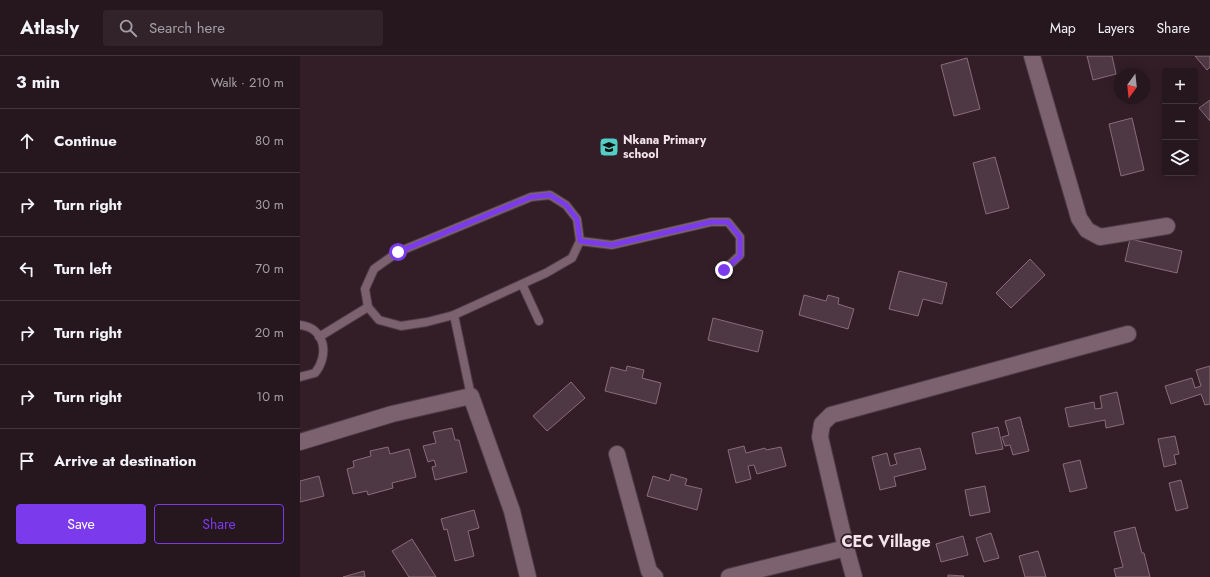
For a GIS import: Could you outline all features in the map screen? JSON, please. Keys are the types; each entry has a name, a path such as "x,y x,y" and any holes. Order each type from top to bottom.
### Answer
{"street":[{"path":"1032,56 1079,218 1087,230 1100,237 1167,226"},
{"path":"854,577 820,437 822,424 830,415 1128,334"},
{"path":"300,442 392,414 471,396 512,511 528,577"},
{"path":"617,454 649,571 655,577"},
{"path":"729,577 846,548"}],"lane":[{"path":"550,195 566,205 577,219 580,241 572,258 546,273 454,315 427,322 401,326 379,320 368,306 365,289 374,269 398,252 531,197 550,195"},
{"path":"580,241 612,245 711,222 728,222 740,237 740,256 724,270"},
{"path":"522,284 539,321"},
{"path":"319,337 368,306"},
{"path":"454,315 471,396"},
{"path":"300,325 309,328 319,337 324,349 322,362 315,373 300,377"}],"building":[{"path":"1087,56 1112,56 1115,68 1114,75 1093,80"},
{"path":"1195,56 1210,56 1210,67 1207,70"},
{"path":"967,58 980,109 954,116 941,65"},
{"path":"1210,100 1210,121 1199,108"},
{"path":"1132,118 1144,170 1121,176 1109,124"},
{"path":"995,157 1009,208 986,214 973,163"},
{"path":"1130,239 1182,251 1177,273 1125,261"},
{"path":"1030,259 1045,275 1011,308 996,293"},
{"path":"899,271 947,283 942,304 923,299 918,316 889,309"},
{"path":"804,295 826,301 828,295 839,298 838,304 854,309 848,329 799,315"},
{"path":"713,318 763,331 758,352 708,340"},
{"path":"627,366 644,370 642,378 661,383 656,404 605,391 611,367 626,371"},
{"path":"1210,366 1210,404 1205,405 1201,394 1171,404 1165,386 1192,378 1195,388 1201,386 1196,370"},
{"path":"571,382 585,398 547,431 533,416"},
{"path":"1117,392 1124,424 1106,428 1105,420 1069,427 1065,408 1094,402 1095,409 1102,408 1100,396"},
{"path":"1020,417 1029,451 1013,455 1010,445 1005,446 1002,437 1009,435 1005,421"},
{"path":"998,427 1003,449 976,454 972,433"},
{"path":"452,428 455,440 459,440 467,472 435,480 432,467 436,466 434,460 428,462 423,446 436,443 433,432"},
{"path":"1175,436 1179,454 1174,455 1176,464 1164,467 1158,439"},
{"path":"744,446 746,453 765,448 766,450 781,447 786,466 757,474 754,465 748,466 751,479 736,483 728,450"},
{"path":"388,447 390,454 409,449 416,477 392,483 393,488 368,495 367,491 353,494 347,469 354,467 353,461 371,456 370,451"},
{"path":"920,448 926,469 894,477 896,486 880,490 872,457 887,453 890,466 897,464 894,454"},
{"path":"1080,460 1087,488 1070,492 1063,464"},
{"path":"671,474 687,479 685,485 702,489 697,510 647,496 653,476 669,481"},
{"path":"319,476 324,496 300,502 300,481"},
{"path":"1181,480 1188,508 1176,511 1169,483"},
{"path":"985,486 990,512 970,516 965,490"},
{"path":"474,510 479,528 468,531 474,556 455,561 447,529 444,530 441,519"},
{"path":"1135,527 1150,577 1116,577 1114,569 1123,567 1114,532"},
{"path":"991,533 999,558 984,562 976,538"},
{"path":"963,536 968,555 941,562 936,544"},
{"path":"412,539 436,577 409,577 392,551"},
{"path":"1038,551 1046,577 1025,577 1019,556"},
{"path":"364,571 365,577 343,577"},
{"path":"948,575 964,576 948,577"}],"place":[{"name":"Nkana Primary school","path":"609,147"}],"district":[{"name":"CEC Village","path":"886,541"}],"route":[{"path":"398,252 531,197 550,195 566,205 577,219 580,241 612,245 711,222 728,222 740,237 740,256 724,270"}]}
